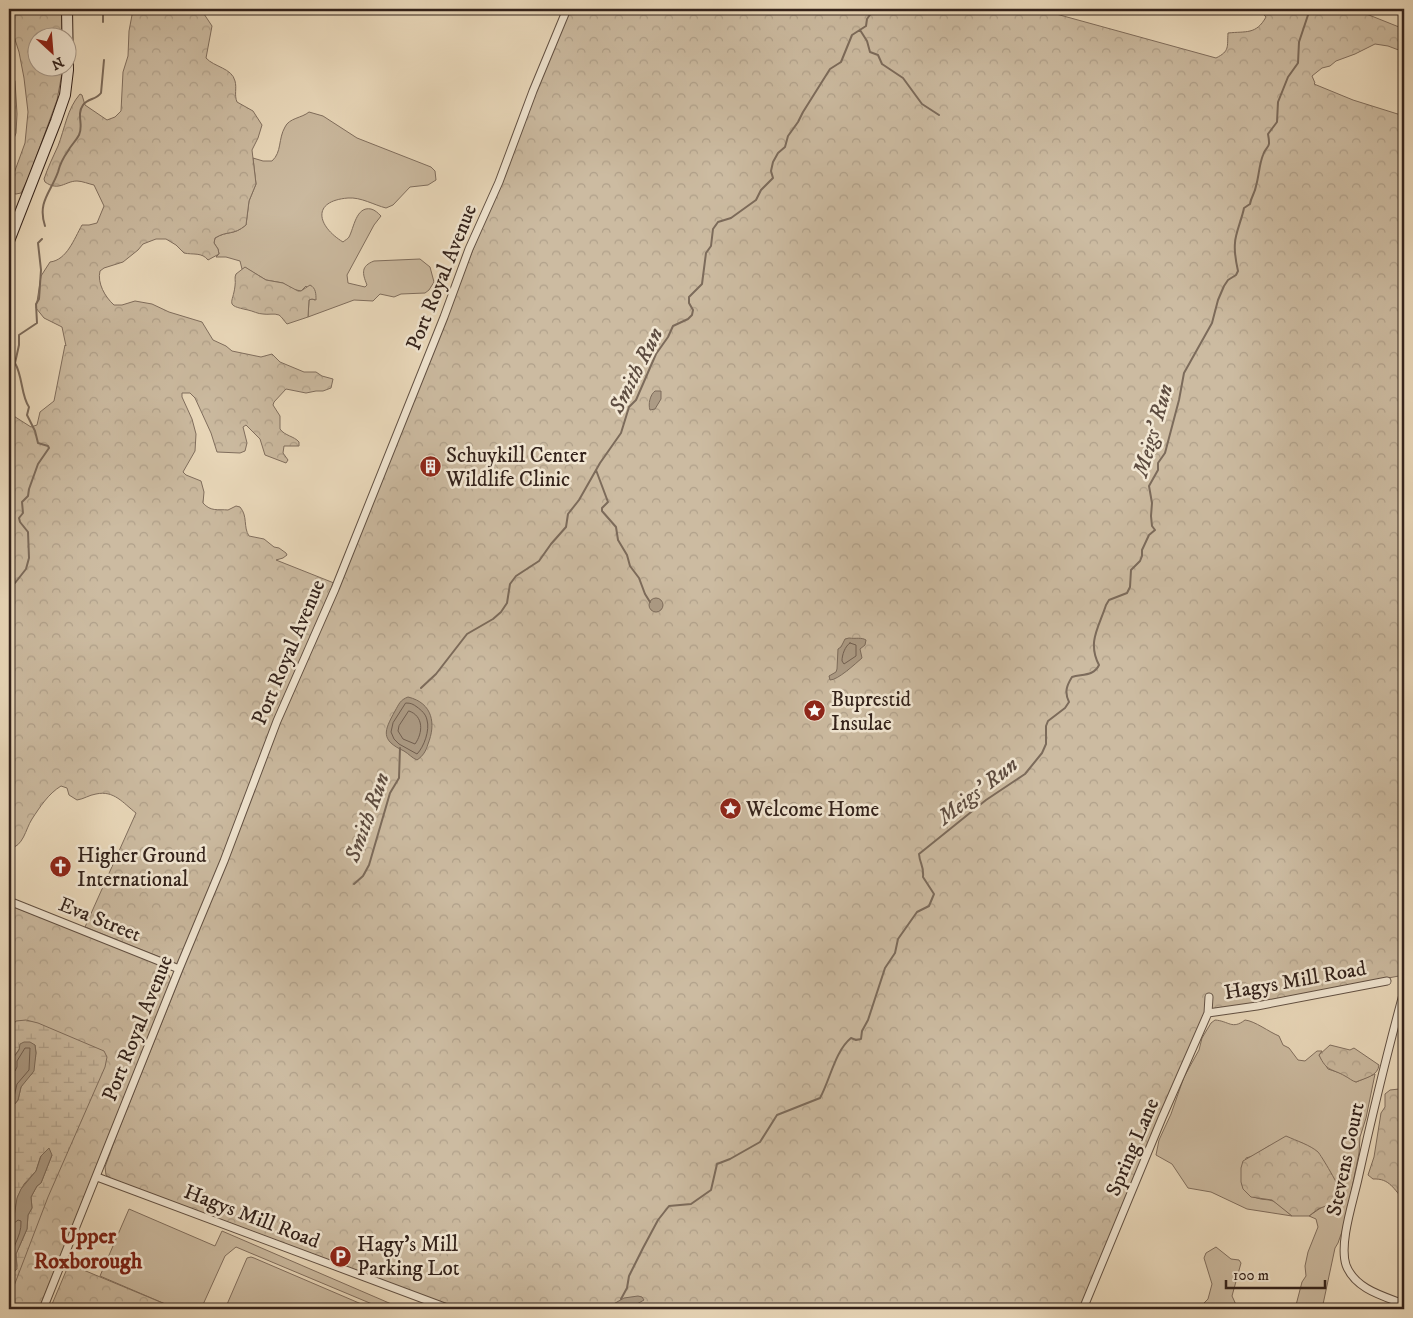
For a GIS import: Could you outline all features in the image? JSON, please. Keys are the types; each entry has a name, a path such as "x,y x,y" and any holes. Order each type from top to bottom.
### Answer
{"main road":[{"path":"9,241 65,95 68,70 67,9"}],"street":[{"name":"Port Royal Avenue","path":"44,1309 224,861 277,720 336,588 444,318 469,249 499,182 533,91 567,9"},
{"name":"Eva Street","path":"9,901 179,969"},
{"name":"Hagys Mill Road","path":"1208,1013 1257,1006 1388,981"},
{"name":"Stevens Court","path":"1404,991 1382,1074 1348,1224 1344,1253 1346,1265 1358,1282 1369,1290 1404,1304"},
{"name":"Spring Lane","path":"1082,1309 1208,1013 1209,997"},
{"name":"Hagys Mill Road","path":"97,1177 450,1309"}],"green space":[{"path":"9,9 62,9 62,28 28,28 28,78 61,78 57,100 29,177 21,193 16,194 12,193 10,189 25,143 28,112 19,52 11,27"},
{"path":"132,9 202,9 212,26 206,58 230,73 235,81 237,102 253,111 262,125 252,150 256,184 249,201 246,225 238,231 215,238 214,243 219,254 208,260 200,255 184,253 166,239 156,239 143,244 123,262 100,271 101,285 105,294 114,305 135,301 152,304 169,312 202,322 213,340 232,351 261,357 272,354 280,362 304,372 316,372 333,379 331,388 323,391 306,393 286,389 274,402 273,405 280,416 280,429 299,442 299,446 284,446 283,453 288,460 286,463 265,455 260,439 246,425 243,427 247,443 245,451 240,453 217,452 211,433 195,398 190,393 182,393 196,434 195,451 183,472 201,481 204,492 203,503 209,508 228,510 236,506 240,507 244,514 249,536 264,539 286,553 287,555 283,558 276,560 339,585 569,9 1038,9 1216,58 1226,51 1228,33 1250,31 1262,23 1266,17 1259,9 1346,9 1364,13 1404,29 1404,52 1388,46 1375,44 1322,68 1312,76 1314,84 1353,100 1404,116 1404,975 1220,1010 1205,1011 1080,1309 459,1309 112,1179 106,1175 105,1167 117,1134 184,967 85,927 136,813 118,798 102,793 77,800 69,795 67,788 61,786 41,805 18,845 9,849 9,413 31,427 37,425 40,412 54,401 66,346 62,327 44,318 36,308 41,276 50,262 65,253 82,225 97,223 104,206 94,185 73,181 54,186 45,182 44,179 58,146 69,112 80,94 85,105 107,120 115,117 121,111 123,72 128,56"},
{"path":"10,73 15,81 17,114 16,133 9,152"},
{"path":"309,112 323,116 357,138 431,167 435,171 436,180 428,185 410,187 393,205 386,208 363,200 348,198 336,200 328,204 323,209 322,215 323,222 328,229 343,242 349,237 356,218 362,211 371,209 381,216 374,225 347,275 348,283 365,287 367,285 364,270 367,265 374,261 420,259 430,267 434,282 425,293 401,294 394,297 380,294 373,301 354,300 308,317 309,300 315,300 306,286 301,291 292,289 283,283 266,280 246,268 242,269 240,261 226,257 216,257 219,254 214,243 215,238 238,231 246,225 249,201 256,184 253,158 272,161 277,154 287,124"},
{"path":"245,267 266,280 283,283 298,291 310,285 312,286 315,291 316,300 309,300 308,317 287,324 279,315 259,314 233,305 235,275"},
{"path":"9,905 158,964 167,971 171,980 39,1309 9,1309"},
{"path":"26,1020 38,1023 104,1051 107,1057 105,1067 48,1197 9,1299 9,1276 14,1273 17,1266 16,1254 27,1229 28,1215 32,1208 31,1197 37,1186 41,1183 52,1155 41,1156 36,1171 24,1184 18,1196 14,1217 9,1220 9,1115 18,1100 21,1087 32,1074 36,1053 35,1045 20,1048 11,1061 11,1079 9,1082 9,1030 16,1021"},
{"path":"1215,1020 1233,1025 1245,1020 1258,1024 1279,1036 1283,1045 1289,1048 1298,1060 1305,1061 1317,1051 1322,1051 1319,1055 1328,1069 1343,1074 1356,1082 1375,1074 1360,1137 1359,1153 1345,1223 1335,1248 1322,1309 1295,1309 1302,1282 1306,1276 1305,1266 1308,1252 1318,1227 1316,1219 1309,1216 1322,1207 1339,1187 1327,1168 1305,1145 1302,1143 1269,1146 1246,1158 1243,1171 1242,1182 1245,1191 1257,1198 1276,1202 1292,1216 1247,1209 1211,1192 1188,1188 1172,1164 1156,1155 1159,1140 1171,1114 1184,1077 1199,1050 1202,1038"},
{"path":"1330,1045 1350,1050 1354,1048 1379,1065 1378,1069 1370,1076 1356,1082 1353,1081 1324,1064 1319,1055"},
{"path":"1399,1089 1404,1093 1404,1200 1384,1180 1373,1179 1368,1175 1374,1157 1381,1113 1385,1107 1385,1094 1390,1090"},
{"path":"1286,1136 1318,1152 1340,1190 1341,1196 1339,1201 1318,1209 1309,1216 1292,1216 1272,1200 1251,1197 1243,1189 1241,1168 1243,1161"},
{"path":"129,1209 215,1246 222,1231 403,1309 384,1309 236,1247 225,1256 201,1309 177,1309 100,1276"},
{"path":"1216,1247 1231,1259 1239,1260 1241,1263 1232,1296 1238,1309 1198,1309 1208,1299 1212,1284 1204,1258 1206,1253"},
{"path":"251,1257 373,1309 225,1309 247,1258"},
{"path":"69,1264 177,1309 50,1309"}],"water":[{"path":"655,391 661,391 661,399 655,409 650,410 650,400"},
{"path":"653,598 659,598 663,605 659,612 653,612 649,608 649,602"},
{"path":"845,639 866,640 865,645 860,649 862,658 842,675 830,680 829,676 836,672 837,669 838,649"},
{"path":"408,697 423,704 432,722 427,747 423,755 417,760 391,743 386,734 388,724 398,706 401,701"},
{"path":"30,1042 35,1045 34,1071 21,1087 18,1100 14,1105 12,1113 9,1115 9,1082 11,1079 9,1072 12,1065 11,1061 19,1050 20,1044"},
{"path":"49,1148 52,1155 41,1183 37,1186 31,1197 32,1208 28,1215 27,1229 16,1254 17,1269 9,1276 9,1220 14,1217 17,1198 21,1189 36,1171 41,1156"},
{"path":"638,1296 644,1300 628,1309 609,1309 610,1306 624,1298"}],"waterway":[{"path":"103,9 103,22"},
{"name":"Smith Run","path":"421,688 436,674 467,634 493,619 501,612 507,603 510,584 516,576 539,561 566,527 568,514 579,500 600,463 621,433 629,407 636,400 656,354 673,326 692,315 693,310 689,303 689,297 702,284 706,253 711,246 713,229 718,222 731,218 756,200 761,190 773,178 771,171 773,162 778,153 785,147 788,136 830,69 841,62 852,35 866,26 867,19 874,9"},
{"name":"Meigs' Run","path":"621,1299 627,1288 629,1276 643,1248 658,1220 669,1206 691,1204 711,1190 717,1164 760,1142 777,1115 820,1098 845,1044 851,1038 861,1039 862,1031 868,1020 885,968 895,953 898,939 917,912 929,906 934,894 923,877 919,854 986,800 1025,774 1042,753 1046,744 1046,726 1048,721 1065,708 1069,702 1067,689 1072,677 1088,674 1097,669 1099,665 1094,642 1106,605 1109,600 1127,593 1130,587 1131,570 1140,561 1142,550 1149,535 1155,530 1152,526 1152,503 1149,486 1158,470 1158,463 1165,453 1184,373 1212,323 1224,286 1238,271 1235,250 1237,231 1244,208 1250,204 1255,191 1264,152 1269,145 1268,134 1277,122 1278,102 1288,77 1298,63 1299,42 1310,9"},
{"path":"860,30 867,41 870,52 878,55 882,64 903,78 922,104 939,115"},
{"path":"45,226 43,210 46,197 63,159 79,135 81,128 80,112 83,105 101,93 104,60"},
{"path":"15,583 26,569 29,558 28,532 19,518 23,513 22,502 28,496 38,464 49,448 38,443 35,431 27,415 29,407 26,403 18,368 15,363 19,335 37,323 36,304 39,299 41,270 38,243 42,239"},
{"path":"596,470 608,502 602,508 602,511 616,527 618,540 650,602"},
{"name":"Smith Run","path":"354,884 363,876 369,865 390,793 399,778 400,748"},
{"name":"Meigs' Run","path":"602,1309 610,1307"}],"place":[{"name":"Schuykill Center Wildlife Clinic","path":"430,467"},
{"name":"Buprestid Insulae","path":"815,711"},
{"name":"Welcome Home","path":"730,809"},
{"name":"Higher Ground International","path":"61,867"},
{"name":"Hagy's Mill Parking Lot","path":"341,1256"}],"district":[{"name":"Upper Roxborough","path":"88,1248"}]}
